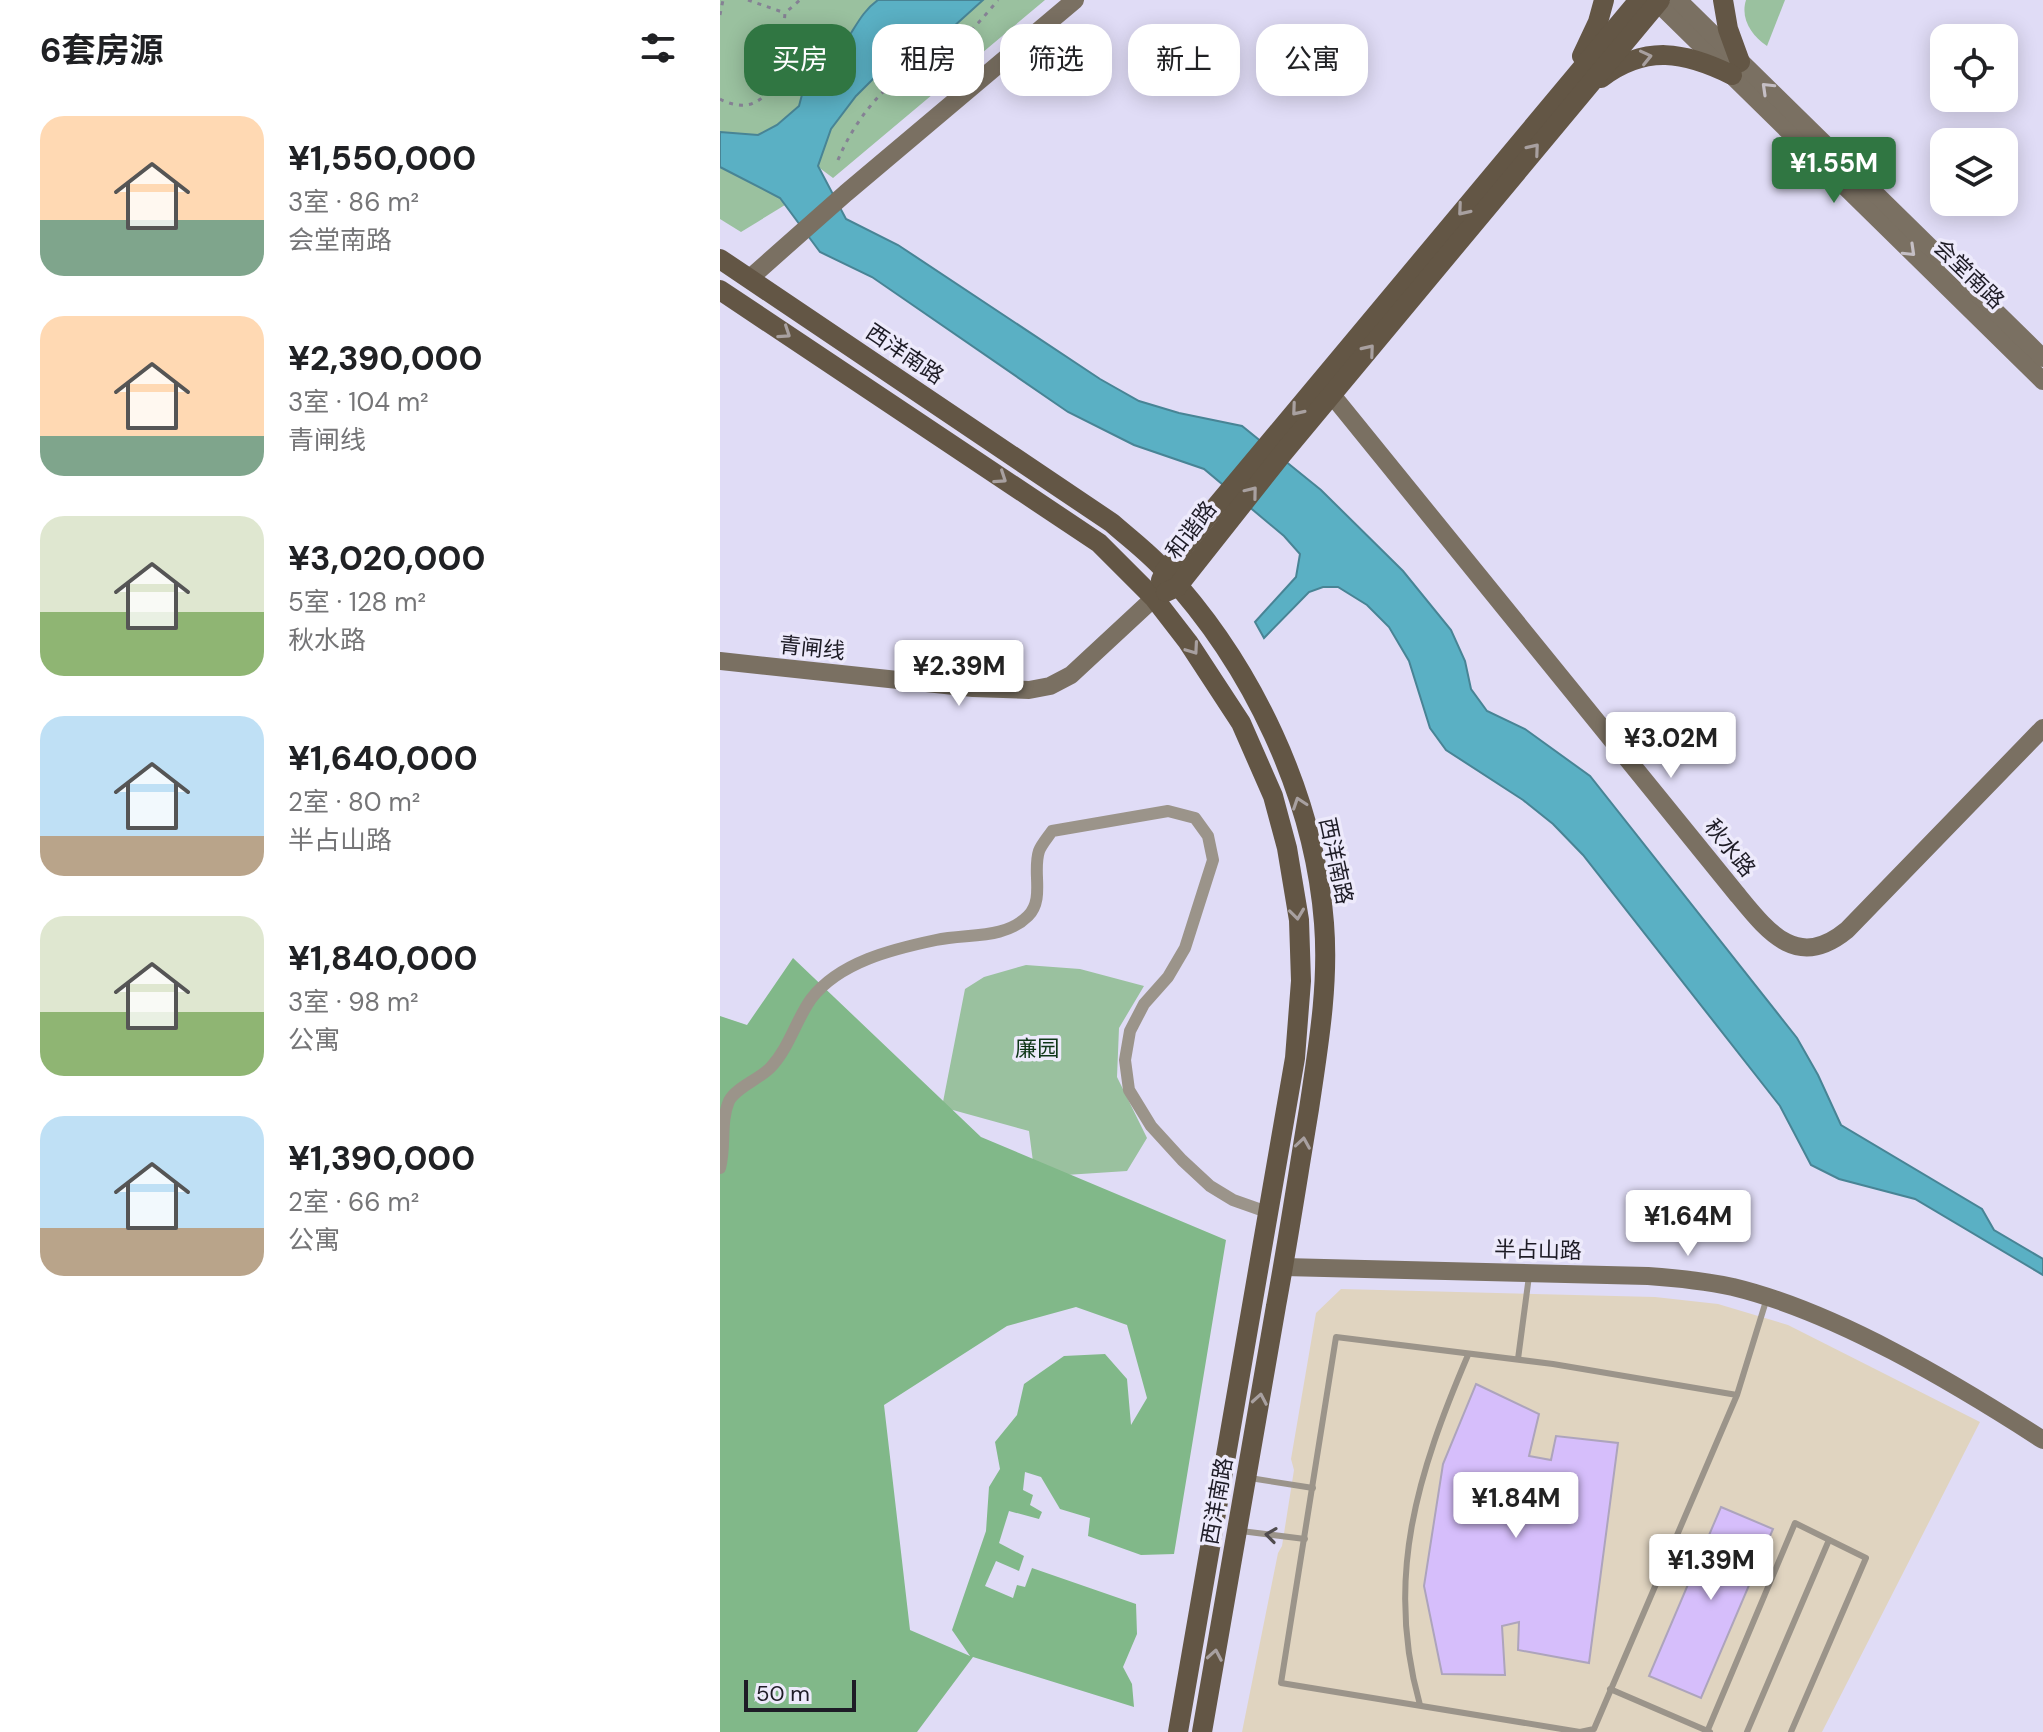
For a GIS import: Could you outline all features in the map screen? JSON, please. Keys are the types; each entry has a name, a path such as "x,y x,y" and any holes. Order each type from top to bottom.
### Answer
{"main road":[{"path":"1571,92 1604,0"},
{"path":"1571,92 1620,66 1658,54 1736,68 1723,0"},
{"name":"和谐路","path":"1154,598 1571,92 1653,1"},
{"name":"和谐路","path":"1276,448 1332,395 1571,92"},
{"name":"西洋南路","path":"720,259 1112,523 1171,579 1207,624 1254,695 1280,751 1304,820 1325,926 1325,979 1319,1043 1284,1267 1202,1732"},
{"name":"西洋南路","path":"720,290 1099,543 1154,598 1188,642 1241,723 1273,796 1287,848 1299,920 1301,981 1295,1058 1178,1732"}],"street":[{"path":"750,278 1075,0"},
{"name":"会堂南路","path":"1678,0 1736,68 2043,381"},
{"name":"会堂南路","path":"1653,1 1736,68 2043,358"},
{"name":"秋水路","path":"1332,395 1736,893 1766,928 1788,944 1798,948 1814,948 1827,944 1847,930 2043,728"},
{"name":"青闸线","path":"720,661 973,688 1029,690 1050,686 1071,675 1154,598"},
{"path":"720,1168 723,1158 722,1129 729,1100 771,1067 812,998 834,977 852,965 937,939 1008,931 1030,914 1038,897 1039,851 1052,831 1168,811 1195,818 1208,836 1213,860 1185,948 1168,977 1144,1004 1130,1031 1125,1060 1129,1090 1151,1126 1210,1186 1233,1200 1267,1212"},
{"name":"半占山路","path":"1284,1267 1685,1279 1735,1288 1820,1316 1978,1400 2043,1440"}],"lane":[{"path":"1518,1359 1529,1275"},
{"path":"1737,1395 1518,1359 1336,1337 1281,1683 1580,1732 1593,1730 1737,1395 1767,1297"},
{"path":"1420,1705 1406,1629 1405,1565 1423,1472 1468,1355"},
{"path":"1245,1478 1313,1488"},
{"path":"1610,1689 1708,1732 1795,1523 1866,1558 1791,1732"},
{"path":"1237,1530 1305,1539"},
{"path":"1747,1732 1829,1540"}],"path":[{"path":"720,15 723,0"},
{"path":"748,0 785,13"},
{"path":"720,99 744,106 761,100 775,86 785,13 800,0"},
{"path":"838,160 857,122 893,83 970,32 998,0"}],"shaded area":[{"path":"1341,1289 1655,1297 1718,1304 1788,1325 1980,1422 1822,1732 1242,1732 1278,1553 1282,1546 1294,1470 1291,1459 1316,1313"}],"green space":[{"path":"720,0 878,0 856,26 744,24 744,96 802,96 799,106 777,125 758,135 720,132"},
{"path":"983,0 1045,0 1016,24 1000,24 1000,38 984,51 984,24 956,24"},
{"path":"1746,0 1785,0 1767,46 1746,20"},
{"path":"872,80 872,96 931,96 833,178 817,166 831,129"},
{"path":"720,167 780,198 785,205 741,232 720,219"},
{"path":"793,958 981,1137 1226,1240 1174,1554 1141,1555 1088,1536 1090,1518 1060,1509 1041,1477 1025,1472 1023,1490 1033,1495 1030,1505 1042,1512 1039,1519 1009,1511 999,1543 1024,1556 1019,1571 996,1561 985,1586 1013,1598 1017,1585 1025,1587 1032,1568 1136,1604 1137,1634 1123,1667 1132,1684 1134,1707 973,1657 917,1732 720,1732 720,1016 747,1025","holes":["1076,1307 1127,1325 1147,1398 1131,1425 1127,1379 1105,1354 1064,1356 1024,1384 1017,1415 995,1442 1000,1469 989,1487 986,1531 952,1630 970,1656 910,1630 884,1405 1007,1326"]},
{"name":"廉园","path":"1026,965 1080,969 1144,986 1119,1028 1117,1077 1147,1138 1127,1171 1035,1177 1029,1131 942,1107 965,989 984,977"}],"water":[{"path":"878,0 983,0 956,24 872,24 872,80 856,96 856,26"},
{"path":"802,96 856,96 831,129 818,166 846,219 898,245 1100,379 1139,401 1242,426 1321,490 1403,571 1451,630 1465,661 1471,689 1487,711 1525,729 1590,776 1797,1038 1841,1125 1982,1209 1994,1230 2043,1259 2043,1275 1915,1199 1839,1179 1811,1165 1780,1106 1583,855 1553,824 1523,800 1446,750 1430,728 1409,661 1389,627 1367,605 1338,587 1323,587 1309,592 1264,638 1255,622 1296,577 1300,554 1284,536 1204,469 1134,445 1068,412 872,277 820,252 780,198 720,167 720,132 758,135 777,125 799,106"}],"building":[{"path":"1476,1384 1539,1414 1529,1456 1551,1460 1556,1436 1618,1443 1589,1663 1518,1650 1519,1622 1502,1626 1505,1675 1442,1674 1424,1586 1443,1464"},
{"path":"1721,1507 1773,1529 1701,1698 1649,1676"}]}
